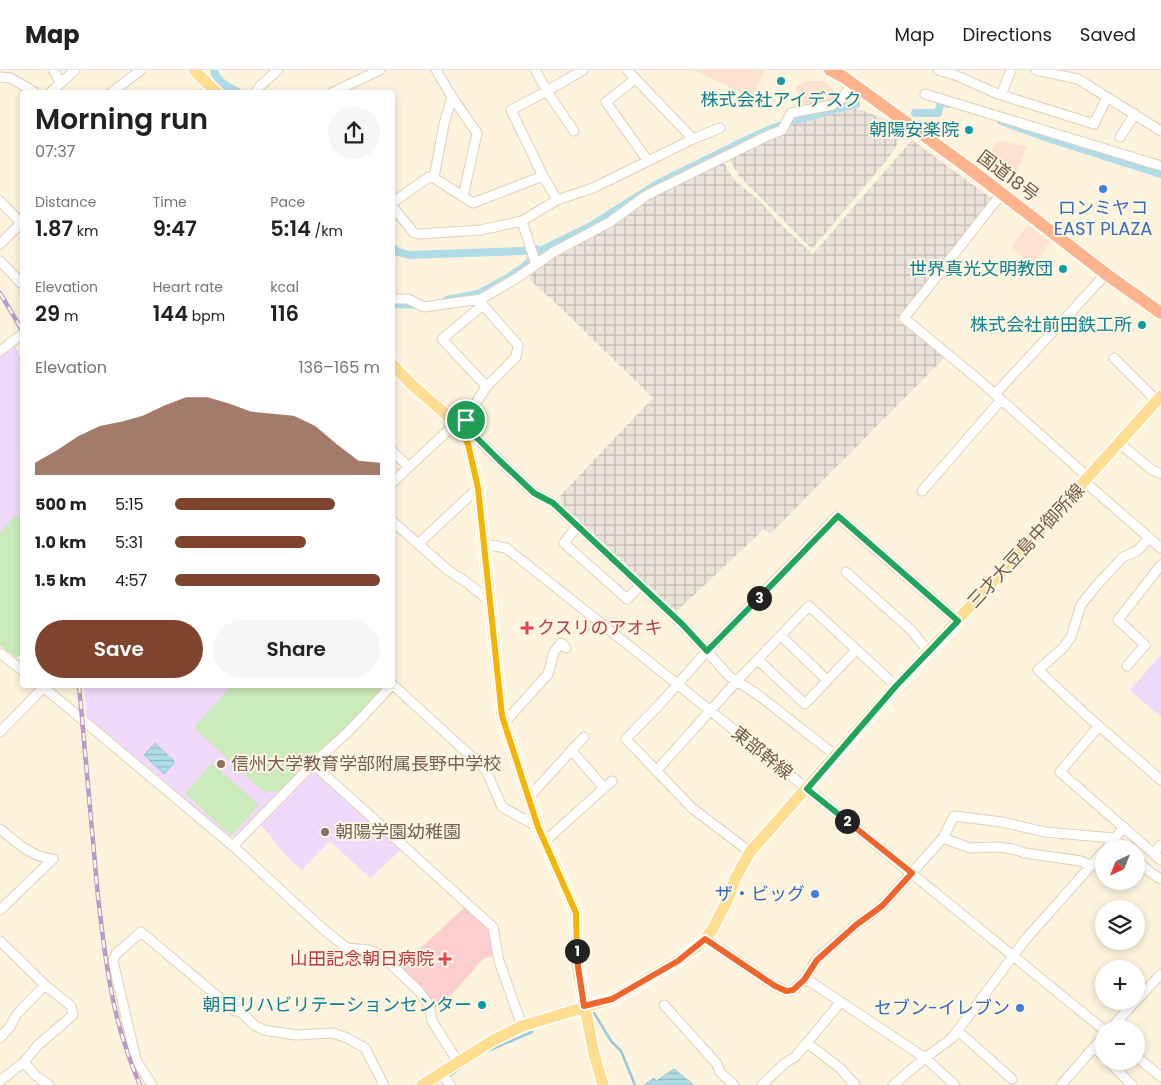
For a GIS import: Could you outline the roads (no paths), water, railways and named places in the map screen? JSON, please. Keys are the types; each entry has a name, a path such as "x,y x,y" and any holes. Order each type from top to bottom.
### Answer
{"highway":[{"name":"国道18号","path":"830,70 849,77 1106,274 1161,313"}],"main road":[{"path":"194,70 214,90"},
{"path":"395,368 412,385 461,424 468,444 478,488 502,716 538,827 576,913 578,967 584,1006 594,1054 603,1085"},
{"name":"三才大豆島中御所線","path":"422,1085 442,1074 478,1048 522,1026 612,999 678,961 705,939 726,902 734,879 750,852 896,686 958,621 1159,399"}],"street":[{"path":"53,70 61,82"},
{"path":"53,90 75,70"},
{"path":"115,90 141,70"},
{"path":"257,90 278,70"},
{"path":"337,90 380,70"},
{"path":"436,70 477,133 463,197"},
{"path":"534,70 574,131"},
{"path":"556,200 511,110 547,92 583,70"},
{"path":"627,70 693,139"},
{"path":"938,70 1000,95 1094,124 1107,97"},
{"path":"1000,95 1011,70"},
{"path":"1036,70 1078,79 1161,131"},
{"path":"0,77 11,78 31,90"},
{"path":"487,387 442,339 482,302 517,278 533,256 552,253 610,222 654,192 782,130 791,114 832,105 843,97 849,77"},
{"path":"635,79 606,102 648,161"},
{"path":"924,94 1161,166"},
{"path":"434,178 444,124 452,97"},
{"path":"1120,136 1135,114"},
{"path":"395,208 414,233 418,234 481,230 522,221 556,200 593,188 693,139 720,128"},
{"path":"395,202 429,177 434,178 473,203 543,176"},
{"path":"1002,193 904,318 998,397 1161,548"},
{"path":"0,201 20,221"},
{"path":"522,221 533,256"},
{"path":"0,244 20,225"},
{"path":"0,261 20,282"},
{"path":"922,491 998,397 1106,274"},
{"path":"395,299 408,299 424,307 482,302"},
{"path":"395,480 461,424 487,387 516,357 518,345 482,302"},
{"path":"0,351 20,336"},
{"path":"1114,358 1159,399"},
{"path":"461,424 534,493 553,503 641,585 682,624 736,682 757,694 835,755"},
{"path":"1119,444 1152,470 1161,474"},
{"path":"395,454 409,467"},
{"path":"418,544 478,488"},
{"path":"750,852 692,808 626,739 707,651 838,516 958,621"},
{"path":"395,524 449,571 469,584 489,601"},
{"path":"577,526 564,543 626,599 641,585"},
{"path":"1149,538 1136,552 1123,557 1096,586 1081,605 1070,637 1062,648 1038,670 1161,780"},
{"name":"東部幹線","path":"485,544 506,548 678,684 1095,1023"},
{"path":"1127,666 1145,645 1118,620 1161,565"},
{"path":"846,572 911,630 928,652"},
{"path":"656,772 736,682 809,606 896,686"},
{"path":"781,636 827,680"},
{"path":"504,723 548,674 554,652 561,643 566,648"},
{"path":"758,660 805,704 856,650"},
{"path":"0,653 20,668"},
{"path":"0,732 41,688"},
{"path":"45,688 233,846 323,929 347,948 370,950 381,955 419,991 429,1005 432,1021 458,1062"},
{"path":"233,846 313,764 351,729 389,688"},
{"path":"395,688 486,770 502,807 538,827"},
{"path":"1100,726 1060,772 1161,860"},
{"path":"528,798 584,737"},
{"path":"572,751 604,788"},
{"path":"313,764 493,927 500,961 522,1026"},
{"path":"544,842 612,781"},
{"path":"705,939 775,986 786,991 793,990 804,980 817,960 856,925 882,906 943,838 954,816 1002,822 1045,832 1114,838 1124,827"},
{"path":"0,829 23,848 42,858 53,859 0,910"},
{"path":"943,838 970,848 998,847 1013,849 1032,854 1081,861 1091,866"},
{"path":"1154,853 1161,844"},
{"path":"893,1085 952,1038 1037,926 1095,861"},
{"path":"1145,868 1161,879"},
{"path":"152,1085 136,1060 113,961 116,954 142,932 205,988 235,1011 240,1011 254,1025 264,1030 296,1035 333,1032 365,1048 384,1085"},
{"path":"0,940 45,985 71,1006 73,1015 38,1045 24,1062 0,1081"},
{"path":"1145,991 1161,974"},
{"path":"804,980 810,982 925,1058 955,1085"},
{"path":"0,1038 9,1028 17,1014 45,985"},
{"path":"762,1085 785,1063 795,1057 840,1003"},
{"path":"664,1005 717,1064 720,1072 734,1085"},
{"path":"1118,1020 1128,1010"},
{"path":"958,1031 1012,1079"},
{"path":"807,1044 840,1068 855,1085"},
{"path":"1061,1085 1094,1047"},
{"path":"24,1062 35,1075 49,1085"},
{"path":"1145,1064 1161,1077"},
{"path":"1117,1070 1132,1085"},
{"path":"442,1074 450,1085"}],"water":[{"path":"155,743 175,762 164,774 144,755"},
{"path":"674,1069 694,1085 644,1085 654,1078 656,1081"}],"waterway":[{"path":"214,70 220,80 234,90"},
{"path":"915,113 938,113 941,102 948,104"},
{"path":"447,300 478,294 506,279 525,266 540,251 591,226 659,183 736,145 768,130 796,120 856,104"},
{"path":"1001,121 1161,174"},
{"path":"395,250 409,255 537,249"},
{"path":"395,304 415,305"},
{"path":"594,1013 611,1041 621,1051 635,1085"},
{"path":"483,1053 532,1032"},
{"path":"448,1077 462,1067"},
{"path":"433,1085 437,1083"}],"railway":[{"path":"0,293 20,327"},
{"path":"79,688 98,897 107,969 123,1038 140,1085"}],"place":[{"name":"株式会社アイデスク","path":"781,81"},
{"name":"朝陽安楽院","path":"969,130"},
{"name":"ロンミヤコ EAST PLAZA","path":"1103,189"},
{"name":"世界真光文明教団","path":"1063,269"},
{"name":"株式会社前田鉄工所","path":"1142,325"},
{"name":"クスリのアオキ","path":"527,628"},
{"name":"信州大学教育学部附属長野中学校","path":"221,764"},
{"name":"朝陽学園幼稚園","path":"325,832"},
{"name":"ザ・ビッグ","path":"815,894"},
{"name":"山田記念朝日病院","path":"445,959"},
{"name":"朝日リハビリテーションセンター","path":"482,1005"},
{"name":"セブン-イレブン","path":"1020,1008"}]}
